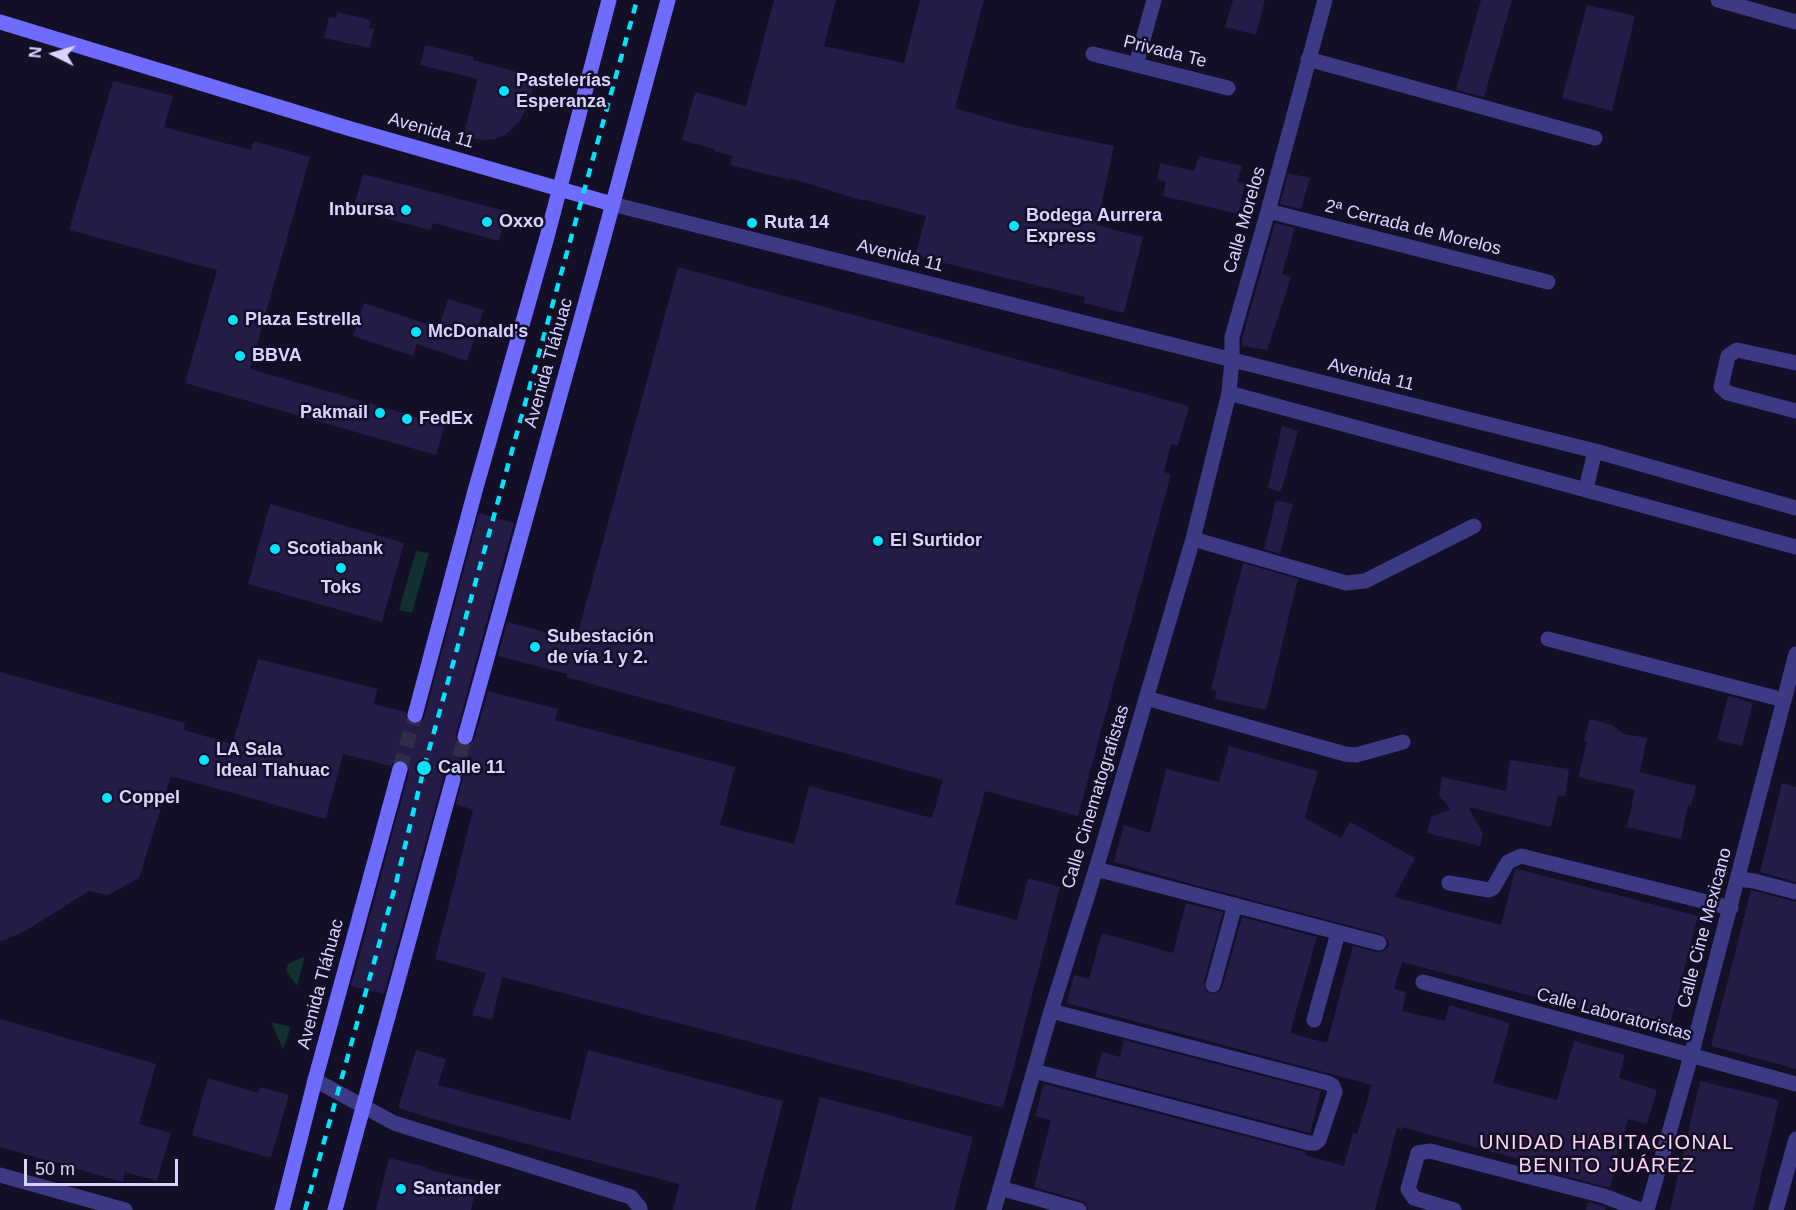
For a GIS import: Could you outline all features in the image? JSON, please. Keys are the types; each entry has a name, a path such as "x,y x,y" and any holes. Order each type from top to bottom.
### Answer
{"main road":[{"name":"Avenida Tláhuac","path":"415,715 560,189 609,0"},
{"name":"Avenida Tláhuac","path":"465,736 668,0"},
{"name":"Avenida 11","path":"0,22 351,129 612,204"},
{"name":"Avenida Tláhuac","path":"282,1210 400,769"},
{"path":"335,1210 453,779"}],"street":[{"path":"1136,65 1154,0"},
{"name":"Calle Morelos","path":"1229,393 1232,337 1325,0"},
{"path":"1718,0 1796,22"},
{"name":"Privada Te","path":"1092,54 1228,88"},
{"path":"1308,59 1595,138"},
{"name":"Avenida 11","path":"612,204 1595,451 1796,508"},
{"name":"2ª Cerrada de Morelos","path":"1268,212 1548,282"},
{"path":"1796,363 1737,350 1728,356 1721,387 1728,393 1796,411"},
{"path":"1229,393 1796,547"},
{"name":"Calle Cinematografistas","path":"994,1210 1051,1011 1096,869 1193,539 1229,393"},
{"path":"1586,489 1595,451"},
{"path":"1193,539 1346,583 1365,581 1474,526"},
{"path":"1548,639 1784,700"},
{"name":"Calle Cine Mexicano","path":"1647,1210 1731,908 1796,654"},
{"path":"1146,698 1345,754 1356,754 1403,742"},
{"path":"1449,883 1489,890 1493,888 1508,862 1521,856 1731,908"},
{"path":"1096,869 1378,943"},
{"path":"1738,879 1796,892"},
{"path":"1213,985 1235,905"},
{"path":"1314,1020 1338,933"},
{"name":"Calle Laboratoristas","path":"1423,982 1796,1084"},
{"path":"1034,1071 1309,1143 1316,1143 1319,1140 1335,1092 1333,1086 1328,1083 1051,1011"},
{"path":"315,1080 394,1122 632,1197 640,1210"},
{"path":"1776,1210 1796,1139"},
{"path":"1454,1210 1414,1198 1408,1189 1418,1153 1430,1151 1604,1196 1640,1210"},
{"path":"0,1175 125,1210"},
{"path":"1000,1188 1079,1210"}],"green space":[{"path":"416,551 429,553 412,613 399,610"},
{"path":"305,956 297,986 286,971 288,964"},
{"path":"271,1022 291,1027 283,1049"}],"building":[{"path":"774,0 836,0 824,46 904,63 920,0 984,0 955,108 1009,124 1114,146 1097,225 1143,237 1124,313 1084,303 1085,297 915,256 926,216 864,201 790,178 790,180 730,165 733,156 682,140 695,92 746,106"},
{"path":"1233,0 1265,0 1256,35 1225,27"},
{"path":"1481,0 1512,0 1484,97 1456,90"},
{"path":"1587,5 1635,16 1612,111 1562,98"},
{"path":"337,12 371,20 369,28 374,29 370,48 324,38 329,17 336,18"},
{"name":"Pastelerías Esperanza","path":"425,45 536,77 528,105 519,122 505,135 495,139 463,137 478,79 420,65"},
{"path":"113,81 173,96 164,127 251,150 254,141 310,157 250,369 445,425 436,455 185,383 217,270 69,230"},
{"path":"1199,156 1242,166 1237,182 1245,184 1238,214 1163,196 1166,182 1157,180 1160,163 1194,171"},
{"path":"1288,173 1310,178 1301,209 1280,204"},
{"path":"363,174 506,211 499,241 433,223 431,230 353,210"},
{"path":"1275,223 1295,228 1282,274 1291,277 1267,350 1242,346 1242,338"},
{"path":"678,267 1189,406 1178,446 1171,444 1164,472 1171,474 1078,816 985,791 955,904 1017,920 1028,878 1060,887 1003,1108 502,977 492,1020 472,1015 486,973 435,959 473,810 456,804 463,777 455,770 447,772 444,776 384,994 351,986 409,772 407,763 402,760 394,762 391,766 343,754 326,819 171,776 139,878 108,895 89,891 27,930 0,942 0,672 185,723 184,730 232,744 258,659 378,689 373,704 406,712 409,722 418,724 424,718 479,513 514,523 456,734 459,744 468,746 474,740 488,691 558,709 555,720 735,767 720,825 794,844 809,786 932,818 943,780 566,677 567,674 498,656 507,622 576,640"},
{"name":"McDonald's","path":"448,299 484,310 467,361 417,344 413,356 353,336 364,303 439,328"},
{"path":"1282,426 1298,431 1281,492 1268,488"},
{"path":"1276,500 1293,504 1280,554 1264,549"},
{"name":"Toks","path":"270,504 404,543 382,622 248,584"},
{"path":"1243,563 1298,579 1266,710 1215,699 1216,691 1211,690"},
{"path":"1728,696 1753,703 1742,746 1717,740"},
{"path":"1590,719 1612,725 1624,734 1647,738 1640,772 1696,786 1691,805 1688,805 1681,839 1627,827 1635,790 1578,777"},
{"path":"1229,746 1318,771 1305,818 1341,838 1350,822 1415,858 1394,897 1501,925 1515,869 1517,869 1698,916 1668,1032 1402,962 1394,989 1406,992 1402,1011 1445,1021 1449,1005 1510,1023 1493,1083 1557,1100 1574,1041 1625,1055 1619,1078 1657,1090 1647,1124 1628,1119 1610,1188 1528,1166 1529,1162 1402,1127 1402,1130 1397,1128 1375,1210 1088,1210 1082,1201 1034,1187 1051,1120 1035,1116 1044,1084 1306,1152 1305,1155 1344,1166 1353,1133 1357,1134 1372,1085 1067,1003 1074,975 1089,979 1102,933 1173,953 1186,903 1223,912 1204,982 1206,991 1211,994 1219,992 1222,988 1242,917 1317,937 1290,1033 1327,1043 1353,946 1382,952 1389,945 1388,940 1381,934 1114,862 1124,825 1150,833 1166,769 1219,782"},
{"path":"1510,760 1569,769 1565,796 1558,795 1551,827 1468,807 1483,833 1480,846 1427,833 1431,817 1450,809 1439,795 1442,777 1506,791"},
{"path":"1782,783 1796,787 1796,882 1760,872"},
{"path":"1751,890 1796,902 1796,1069 1711,1046"},
{"path":"0,1019 156,1064 139,1124 171,1133 157,1181 125,1172 123,1182 0,1147"},
{"path":"1124,1040 1321,1091 1310,1133 1095,1077 1102,1052 1120,1057"},
{"path":"416,1050 446,1059 438,1085 570,1120 588,1050 783,1101 755,1210 673,1210 679,1184 398,1108"},
{"path":"208,1078 258,1093 260,1087 289,1095 271,1158 192,1135"},
{"path":"1700,1081 1779,1100 1753,1210 1670,1210"},
{"path":"820,1097 973,1137 954,1210 791,1210"},
{"path":"389,1158 478,1181 471,1210 376,1210"},
{"path":"1588,1202 1606,1207 1605,1210 1586,1210"}],"tunnel":[{"path":"400,769 415,715"},
{"path":"453,779 465,737"}],"railway":[{"path":"305,1210 395,887 424,768 637,0"}],"place":[{"name":"Pastelerías Esperanza","path":"504,91"},
{"name":"Inbursa","path":"406,210"},
{"name":"Oxxo","path":"487,222"},
{"name":"Ruta 14","path":"752,223"},
{"name":"Bodega Aurrera Express","path":"1014,226"},
{"name":"Plaza Estrella","path":"233,320"},
{"name":"McDonald's","path":"416,332"},
{"name":"BBVA","path":"240,356"},
{"name":"Pakmail","path":"380,413"},
{"name":"FedEx","path":"407,419"},
{"name":"El Surtidor","path":"878,541"},
{"name":"Scotiabank","path":"275,549"},
{"name":"Toks","path":"341,568"},
{"name":"Subestación de vía 1 y 2.","path":"535,647"},
{"name":"LA Sala Ideal Tlahuac","path":"204,760"},
{"name":"Calle 11","path":"424,768"},
{"name":"Coppel","path":"107,798"},
{"name":"Santander","path":"401,1189"}],"district":[{"name":"UNIDAD HABITACIONAL BENITO JUÁREZ","path":"1607,1154"}]}
